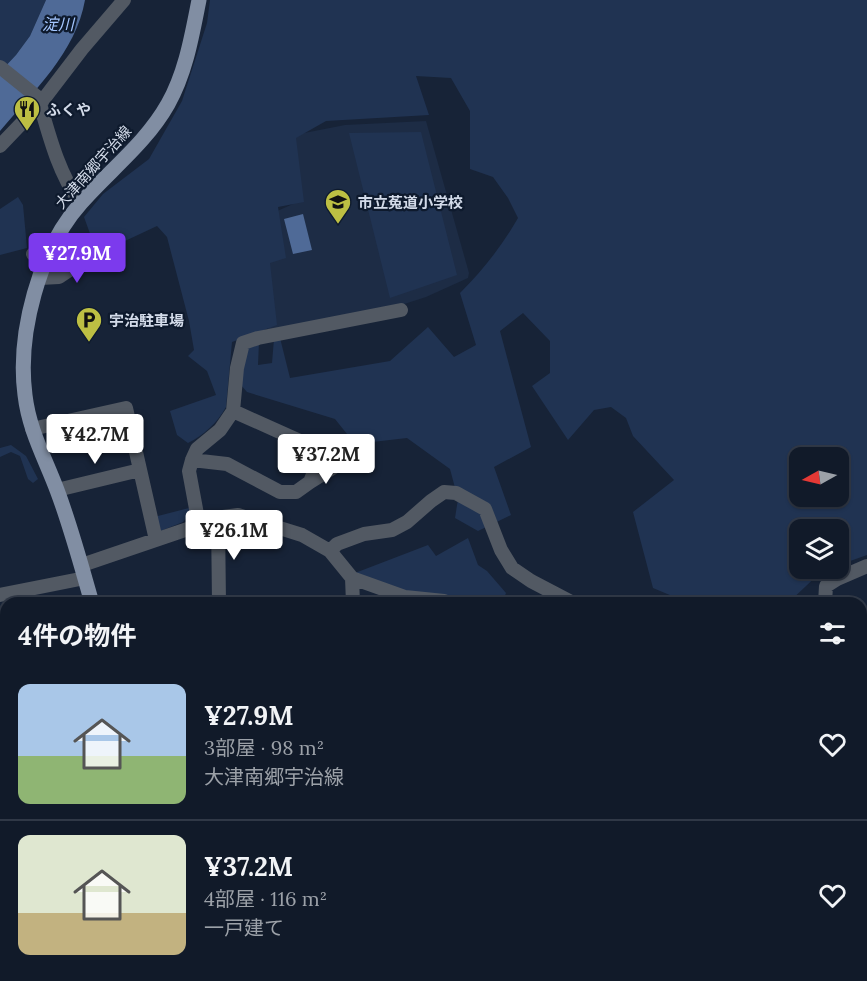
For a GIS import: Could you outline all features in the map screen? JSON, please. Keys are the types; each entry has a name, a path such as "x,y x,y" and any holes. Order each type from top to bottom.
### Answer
{"main road":[{"name":"大津南郷宇治線","path":"90,597 57,490 32,429 25,396 23,359 33,299 40,278 41,255 80,204 147,134 168,104 186,62 199,0"}],"street":[{"path":"0,146 124,0"},
{"path":"0,67 38,99 62,172 80,204"},
{"path":"40,278 59,277 71,269 91,246"},
{"path":"199,525 189,471 197,449 220,430 233,411 237,368 243,343 258,338 401,310"},
{"path":"32,429 126,408 156,540"},
{"path":"233,411 322,451 310,482"},
{"path":"192,460 227,464 280,492 296,492 334,467 348,462"},
{"path":"57,490 140,470"},
{"path":"330,550 337,544 364,534 392,530 407,522 444,492 456,493 485,509 501,550 512,568 562,597"},
{"path":"0,595 83,571 156,540 218,519 238,515 302,535 330,550 351,578 353,597"},
{"path":"218,519 219,597"},
{"path":"825,597 826,586 867,566"},
{"path":"351,578 405,597"}],"shaded area":[{"path":"0,0 46,0 30,36 0,72"},
{"path":"210,0 867,0 867,555 849,561 849,519 789,519 789,579 813,579 794,597 675,597 653,588 633,512 674,480 633,436 626,418 611,407 594,410 568,440 532,386 550,373 550,341 523,313 500,331 531,447 494,467 511,515 478,531 455,518 458,499 450,469 407,438 355,444 335,419 247,392 240,384 247,347 259,342 258,365 272,363 274,339 280,338 290,378 390,361 428,327 454,357 476,345 460,293 492,257 518,218 508,198 493,177 470,169 470,111 451,78 416,76 429,115 326,121 296,138 304,202 278,207 286,258 270,263 277,325 232,342 226,407 205,432 188,443 177,435 170,411 216,395 207,371 188,356 194,350 189,321 167,237 157,226 125,241 111,253 93,242 84,217 103,194 149,159 182,101 207,23"},
{"path":"426,121 469,273 468,278 426,297 395,307 268,330 268,260 275,212 302,200 289,136 345,125"},
{"path":"421,132 457,275 390,298 349,133"},
{"path":"18,197 23,205 27,248 0,255 0,209"},
{"path":"11,445 26,456 38,479 33,483 28,479 20,456 11,452 0,457 0,448"},
{"path":"189,508 189,515 183,522 158,532 154,517"},
{"path":"468,538 478,565 487,571 506,593 504,597 425,597 406,593 355,573 428,545 436,556"}],"water":[{"name":"淀川","path":"46,0 85,0 73,37 63,54 0,131 0,72 30,36"},
{"path":"303,214 312,250 293,254 284,219"}],"place":[{"name":"ふくや","path":"27,132"},
{"name":"市立菟道小学校","path":"338,225"},
{"name":"宇治駐車場","path":"89,343"}]}
